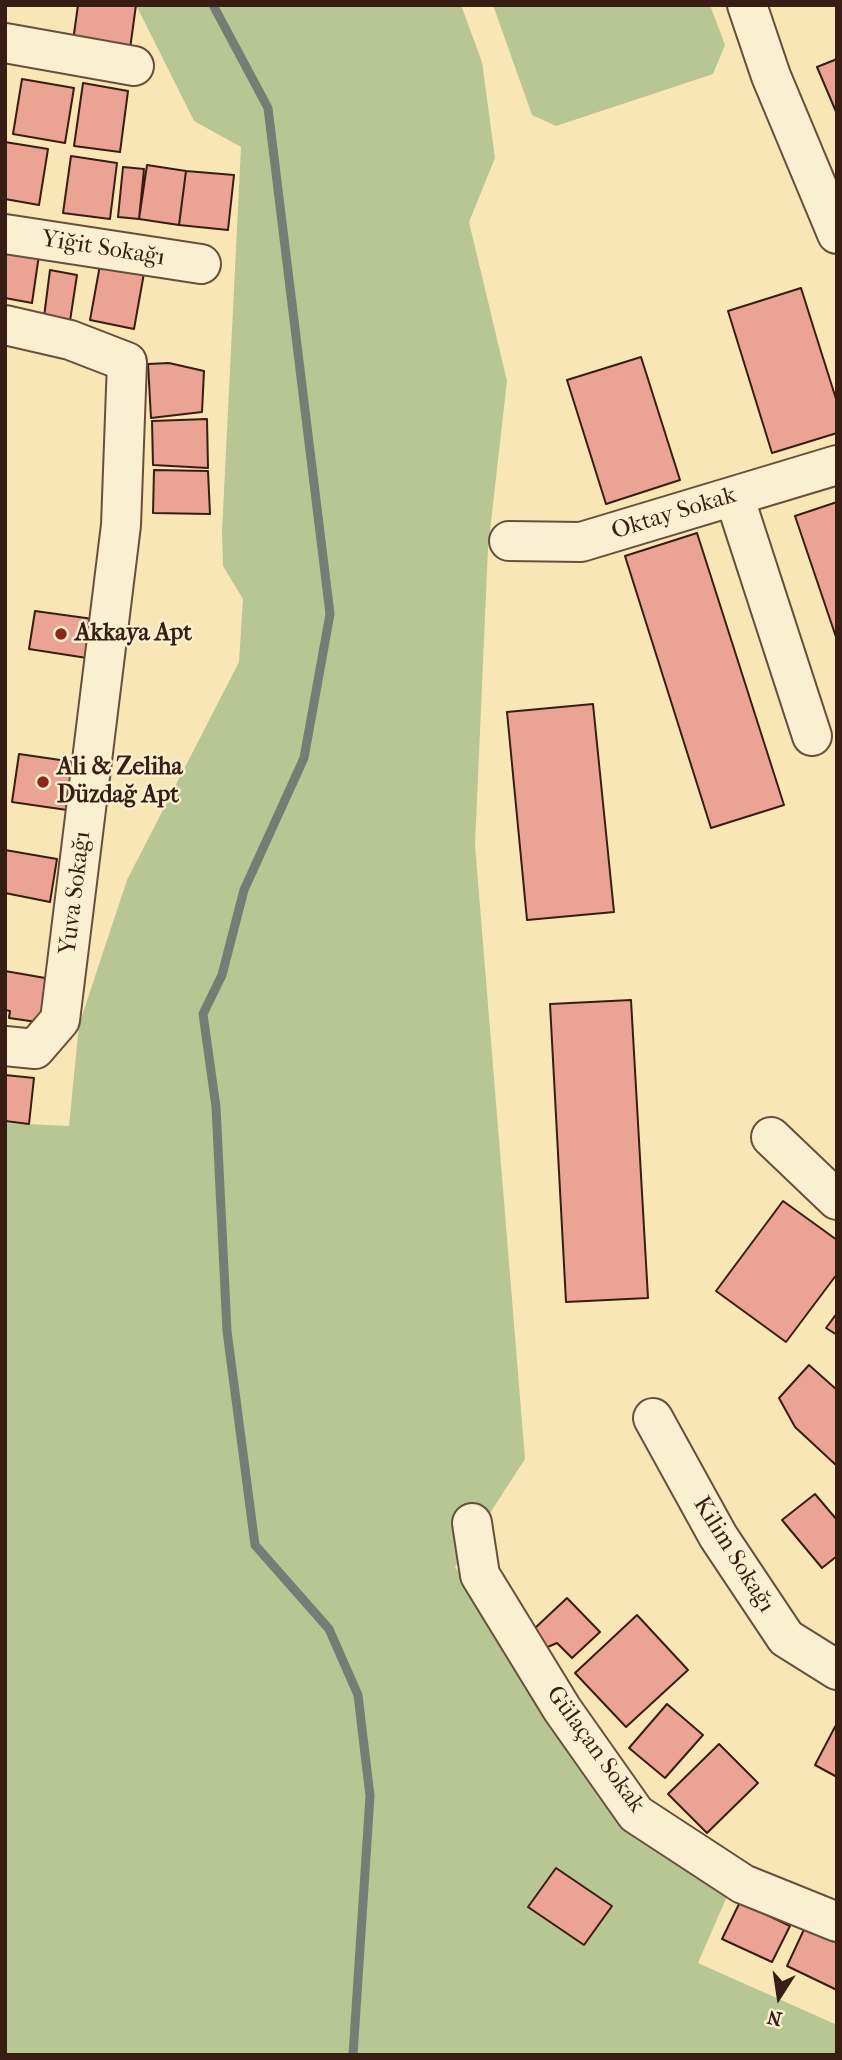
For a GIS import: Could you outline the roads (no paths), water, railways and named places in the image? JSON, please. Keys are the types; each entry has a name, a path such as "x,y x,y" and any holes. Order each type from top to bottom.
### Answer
{"street":[{"path":"747,5 771,76 837,234"},
{"path":"5,43 134,66"},
{"name":"Yiğit Sokağı","path":"5,234 201,264"},
{"name":"Yuva Sokağı","path":"5,325 70,340 127,362 121,525 61,1020 36,1049 5,1046"},
{"name":"Oktay Sokak","path":"509,541 581,541 837,466"},
{"path":"734,496 812,736"},
{"path":"771,1137 837,1200"},
{"name":"Kilim Sokağı","path":"653,1418 718,1536 786,1639 837,1670"},
{"name":"Gülaçan Sokak","path":"472,1523 480,1575 562,1709 636,1814 743,1884 837,1922"}],"waterway":[{"path":"213,5 268,108 330,614 304,758 244,890 222,975 203,1014 216,1107 227,1331 255,1545 329,1629 358,1695 370,1796 353,2055"}],"place":[{"name":"Akkaya Apt","path":"61,634"},
{"name":"Ali & Zeliha Düzdağ Apt","path":"43,782"}]}
